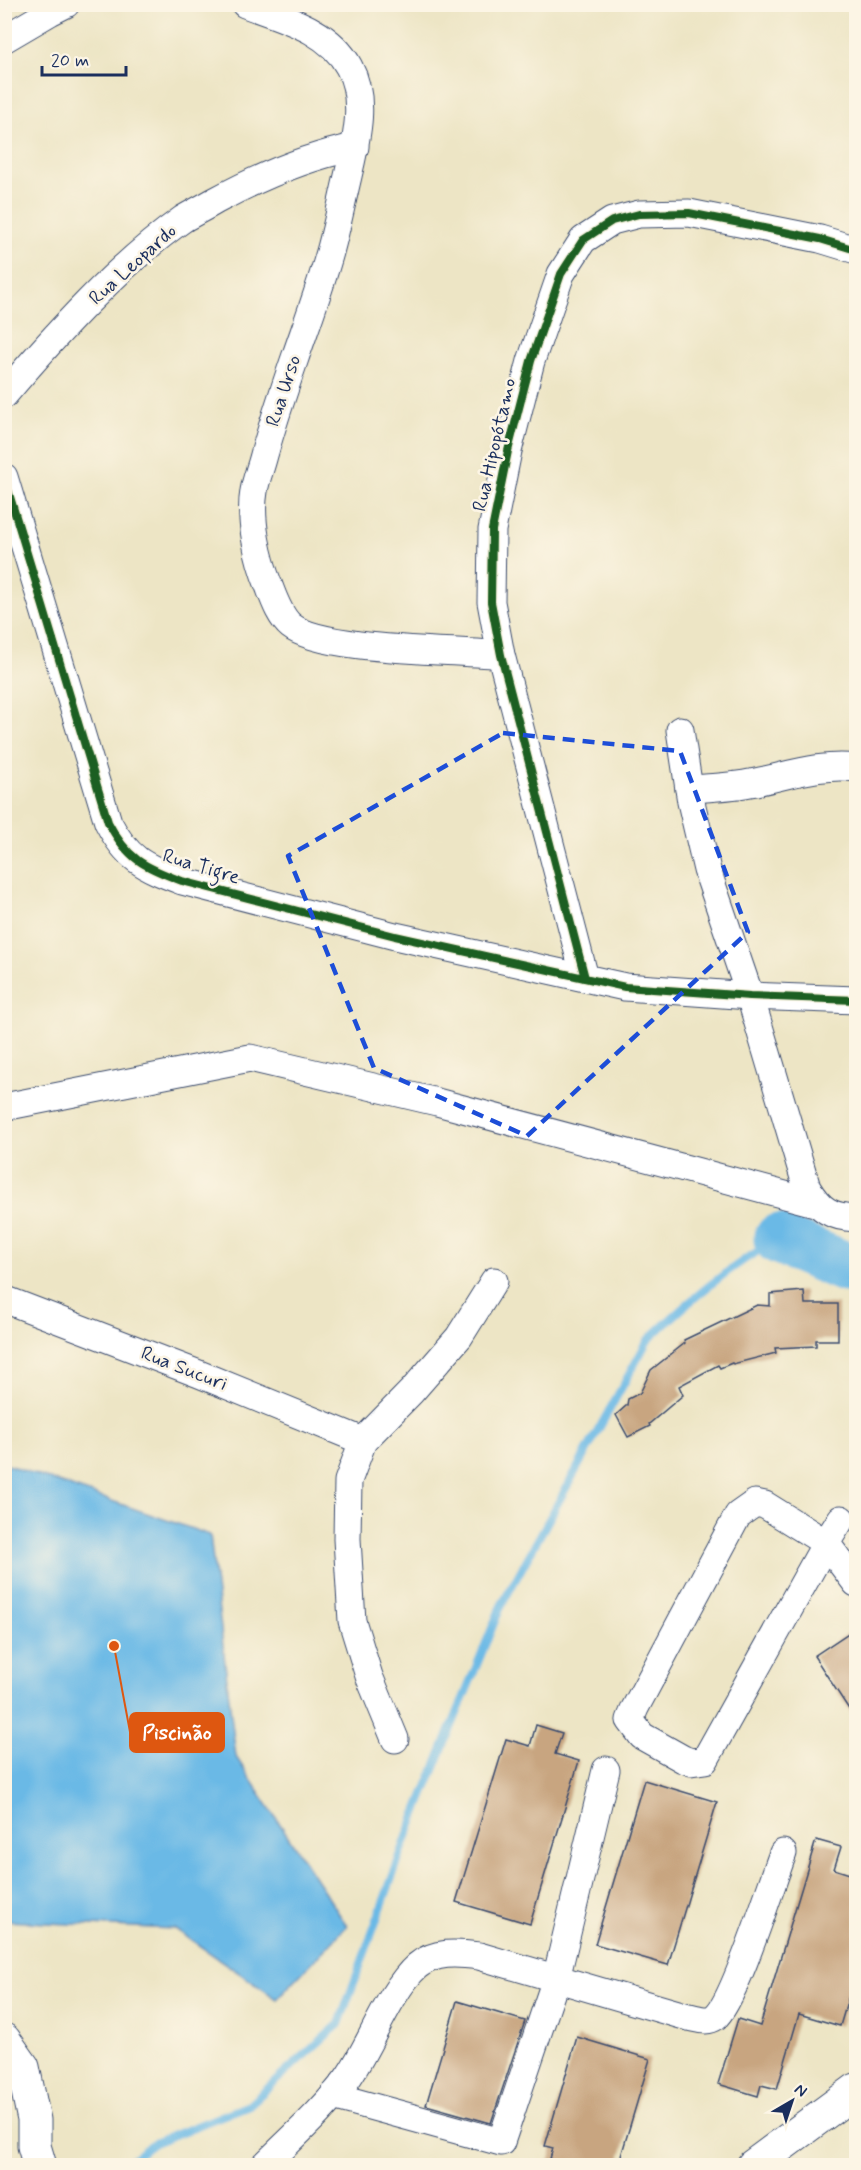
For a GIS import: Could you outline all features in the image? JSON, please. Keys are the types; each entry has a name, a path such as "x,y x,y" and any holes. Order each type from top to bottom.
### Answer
{"main road":[{"path":"4,2040 23,2067 34,2120 31,2159"},
{"path":"753,2166 856,2090"}],"street":[{"path":"4,39 66,4"},
{"name":"Rua Urso","path":"245,4 320,35 336,48 349,67 356,85 359,110 355,147 330,253 280,401 254,492 255,528 260,564 283,616 290,626 303,633 374,646 501,655"},
{"name":"Rua Leopardo","path":"4,395 38,355 113,278 185,218 284,168 321,154 355,147"},
{"name":"Rua Hipopótamo","path":"585,978 501,655 491,602 492,530 508,451 531,361 561,274 583,240 612,222 639,214 689,213 820,239 856,250"},
{"name":"Rua Tigre","path":"4,477 108,822 118,842 150,869 182,881 395,936 625,987 750,996 856,1000"},
{"path":"680,729 689,789 707,870 750,996 798,1164 815,1203"},
{"path":"689,789 749,783 782,775 845,766 856,768"},
{"path":"4,1107 250,1058 437,1102 815,1203 838,1216 856,1218"},
{"path":"395,1739 369,1676 352,1621 347,1539 348,1481 363,1441 412,1391 459,1337 495,1281"},
{"name":"Rua Sucuri","path":"4,1299 199,1374 363,1441"},
{"path":"841,1519 826,1543 705,1760 691,1762 682,1759 642,1736 630,1720 738,1515 755,1503 765,1505 826,1543 856,1583"},
{"path":"333,2096 501,2142 556,1979 606,1770"},
{"path":"264,2166 347,2079 402,1984 417,1966 434,1956 456,1952 479,1956 688,2017 708,2020 716,2016 734,1986 783,1853"}],"highlighted area":[{"path":"503,733 680,751 748,932 527,1136 374,1068 288,856"}],"water":[{"path":"5,1464 210,1535 236,1757 347,1926 277,1999 175,1929 5,1921"}],"building":[{"path":"804,1291 805,1304 838,1304 838,1340 816,1340 816,1346 775,1348 776,1353 720,1368 718,1365 679,1386 683,1395 649,1424 650,1426 628,1437 616,1415 627,1405 628,1399 640,1393 651,1370 685,1343 684,1340 757,1305 770,1306 770,1294"},
{"path":"856,1628 856,1720 814,1656"},
{"path":"536,1725 562,1733 555,1754 579,1761 530,1924 456,1902 506,1739 530,1746"},
{"path":"644,1780 717,1802 668,1965 595,1944"},
{"path":"816,1840 841,1847 834,1869 856,1876 856,1972 840,2026 799,2014 777,2089 761,2085 758,2096 718,2084 738,2019 760,2026"},
{"path":"457,2001 525,2021 491,2123 426,2105"},
{"path":"577,2037 650,2059 618,2166 548,2166 553,2148 545,2146"}],"waterway":[{"path":"123,2166 154,2143 249,2105 339,2024 409,1831 501,1606 648,1340 710,1285 743,1260 779,1239"},
{"path":"779,1239 845,1267 856,1267"}],"cycle path":[{"path":"585,978 501,655 491,602 492,530 508,451 531,361 561,274 583,240 612,221 639,214 689,213 820,239 856,250"},
{"path":"4,477 108,822 122,845 147,866 182,881 395,936 625,987 750,996 856,1000"}],"place":[{"name":"Piscinão","path":"114,1646"}]}
